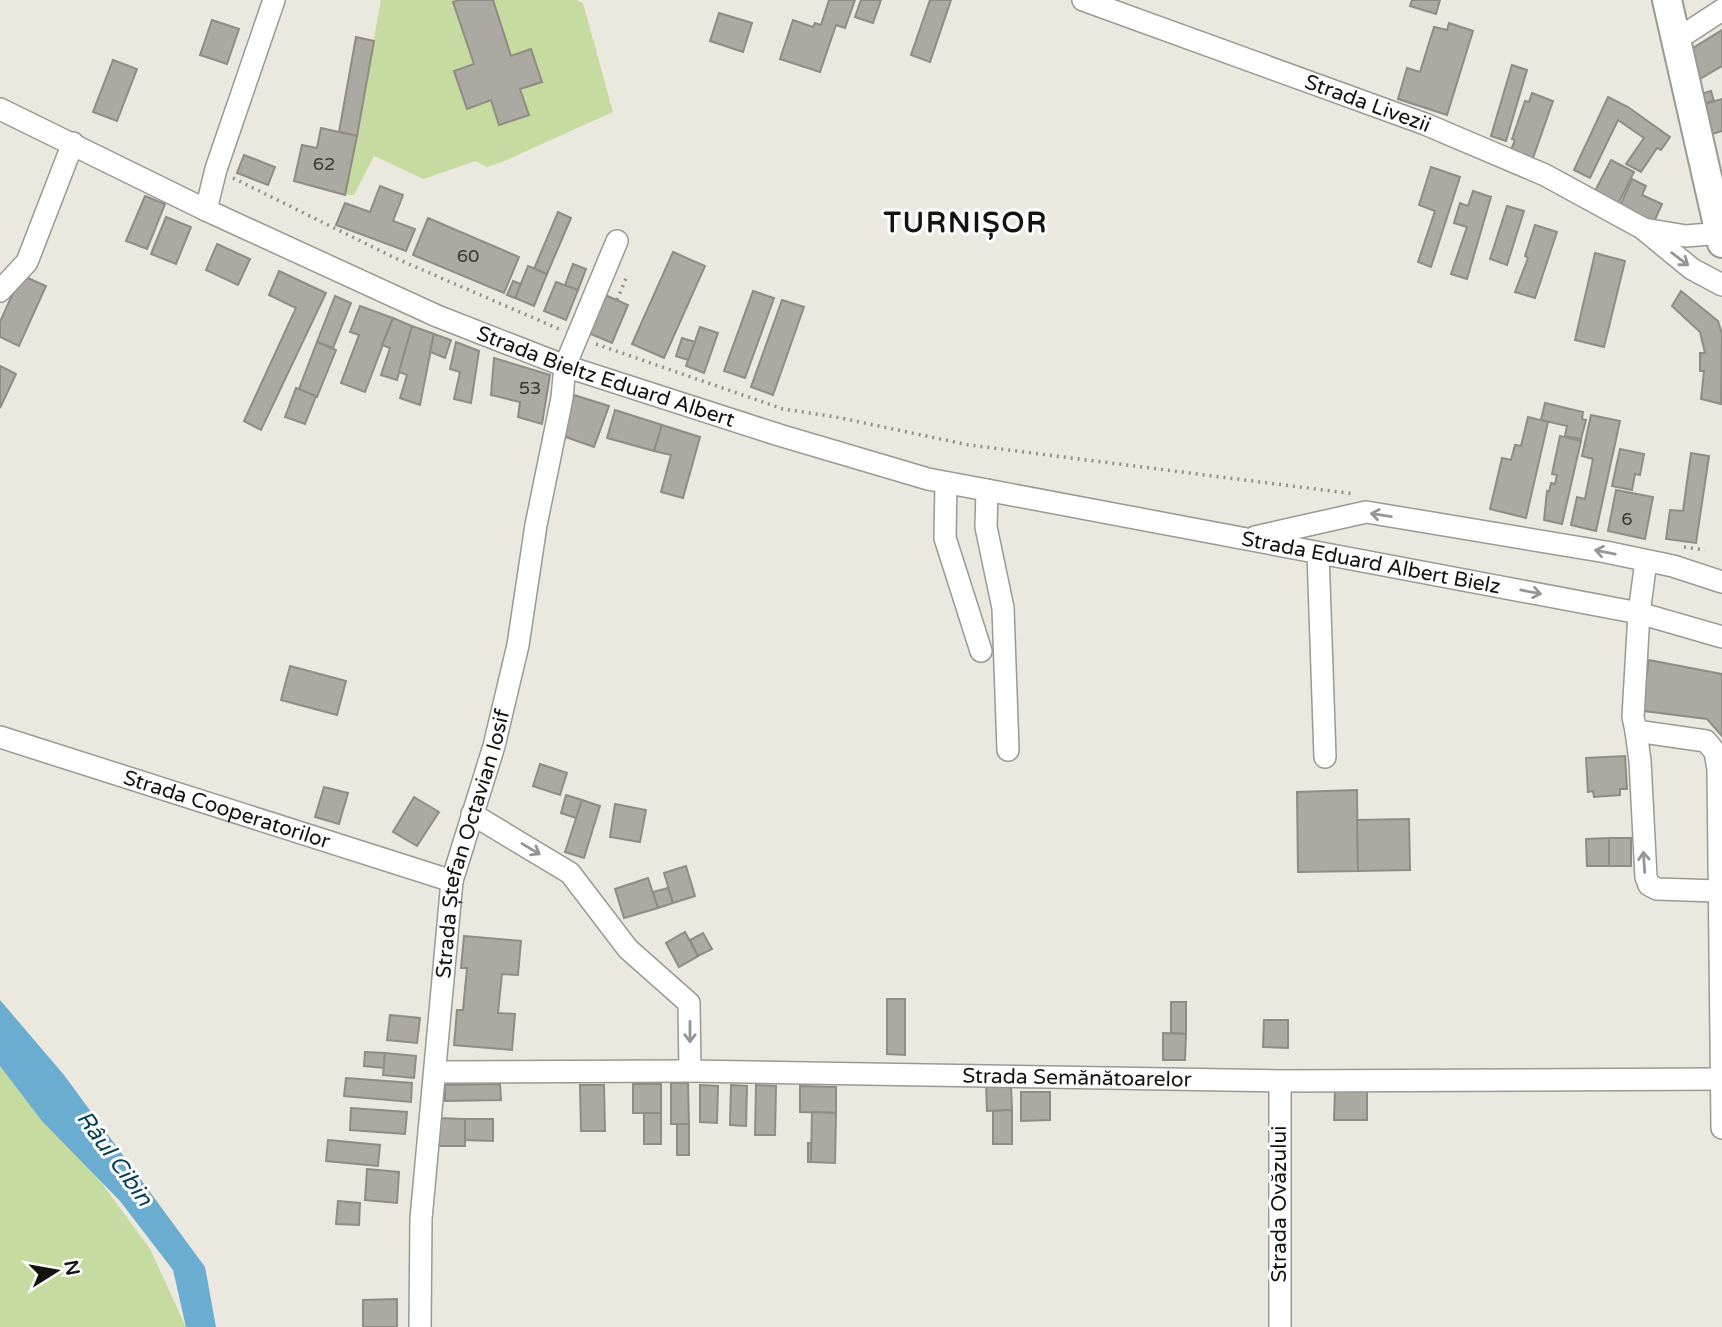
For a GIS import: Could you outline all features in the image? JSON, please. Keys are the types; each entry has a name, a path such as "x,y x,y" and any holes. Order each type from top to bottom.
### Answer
{"main road":[{"path":"1667,0 1721,236"}],"street":[{"path":"206,210 216,169 274,0"},
{"name":"Strada Livezii","path":"1083,0 1425,124 1545,175 1642,228 1692,269 1722,285"},
{"path":"1676,40 1722,10"},
{"name":"Strada Bieltz Eduard Albert","path":"0,109 206,210 437,316 565,366 791,439 946,482 1247,538"},
{"path":"0,291 27,261 73,143"},
{"name":"Strada Livezii","path":"1642,228 1686,236 1721,236"},
{"name":"Strada Ștefan Octavian Iosif","path":"420,1327 421,1219 452,881 494,746 518,645 536,525 562,398 565,366 617,241"},
{"path":"946,482 945,538 981,651"},
{"path":"987,490 986,527 1003,608 1008,750"},
{"name":"Strada Eduard Albert Bielz","path":"1247,538 1366,512 1646,561 1722,582"},
{"name":"Strada Eduard Albert Bielz","path":"1247,538 1639,613 1722,637"},
{"path":"1318,553 1325,757"},
{"path":"1646,561 1639,613 1633,717 1640,761 1646,877 1650,886 1657,889 1717,891"},
{"path":"1636,731 1706,741 1715,751 1722,1128"},
{"name":"Strada Cooperatorilor","path":"0,737 452,881"},
{"path":"472,814 569,873 628,949 689,1003 690,1071"},
{"name":"Strada Semănătoarelor","path":"435,1072 690,1071 1280,1081 1721,1079"},
{"name":"Strada Ovăzului","path":"1280,1081 1280,1327"}],"path":[{"path":"216,169 395,258 575,337 783,409 836,416 969,445 1365,496"},
{"path":"617,300 627,276"},
{"path":"1679,546 1705,550"}],"green space":[{"path":"381,0 576,0 583,3 613,112 502,162 487,167 475,161 424,179 374,156 354,195 345,195"},
{"path":"0,1034 95,1174 150,1249 186,1327 0,1327"}],"water":[{"name":"Râul Cibin","path":"0,1000 64,1075 205,1267 216,1327 186,1327 173,1270 120,1201 42,1121 0,1066"}],"building":[{"path":"493,0 511,56 531,49 542,82 520,89 529,115 499,125 491,100 467,109 454,71 474,64 453,2"},
{"path":"829,0 855,0 845,28 836,25 820,72 780,59 793,20 813,27 815,23 821,25"},
{"path":"861,0 881,0 873,23 855,17"},
{"path":"930,0 951,0 930,62 911,55"},
{"path":"1412,0 1440,0 1436,14 1410,6"},
{"path":"719,13 752,23 743,52 710,41"},
{"path":"212,20 239,29 227,64 200,55"},
{"path":"1449,23 1473,31 1447,115 1398,99 1407,68 1420,72 1434,27 1447,30"},
{"path":"1722,30 1722,66 1700,79 1685,53"},
{"path":"356,37 374,41 357,136 339,132"},
{"path":"113,60 137,69 117,121 93,112"},
{"path":"1512,65 1527,70 1506,141 1491,136"},
{"path":"1711,91 1714,101 1700,105 1698,95"},
{"path":"1532,93 1553,101 1533,158 1511,150 1525,101 1529,102"},
{"path":"1608,97 1628,107 1670,137 1661,150 1657,148 1641,172 1626,164 1644,138 1618,120 1590,178 1574,170"},
{"path":"1722,99 1722,131 1709,135 1701,105"},
{"path":"321,128 357,136 345,195 294,181 302,145 317,148"},
{"path":"244,155 275,167 268,185 237,173"},
{"path":"1611,160 1634,172 1618,204 1594,193"},
{"path":"1431,167 1460,177 1431,267 1418,262 1435,211 1419,205"},
{"path":"1632,179 1646,186 1642,195 1662,204 1654,222 1620,206"},
{"path":"380,186 403,195 393,221 415,229 406,251 336,225 345,203 370,212"},
{"path":"1473,191 1491,197 1467,279 1451,274 1467,227 1454,223 1460,203 1468,206"},
{"path":"145,196 165,204 147,249 126,241"},
{"path":"1507,206 1524,211 1507,265 1490,259"},
{"path":"558,212 571,218 547,274 534,269"},
{"path":"166,217 191,227 176,264 151,254"},
{"path":"428,218 519,257 504,293 413,255"},
{"path":"1535,225 1557,232 1535,298 1515,292 1528,258 1525,256"},
{"path":"217,244 250,259 238,285 206,270"},
{"path":"673,252 705,266 664,358 632,344"},
{"path":"1595,253 1625,261 1604,347 1575,340"},
{"path":"573,264 586,269 578,290 565,285"},
{"path":"528,266 547,274 534,306 515,298"},
{"path":"279,271 326,293 261,430 244,421 296,308 269,295"},
{"path":"21,275 46,286 19,346 0,337 0,322"},
{"path":"513,281 521,284 515,298 507,295"},
{"path":"556,282 578,290 566,320 544,311"},
{"path":"753,291 774,298 745,378 724,371"},
{"path":"1681,291 1718,321 1722,334 1721,404 1701,399 1704,371 1700,371 1700,353 1705,353 1700,332 1672,306"},
{"path":"603,294 628,305 612,343 586,332"},
{"path":"335,296 351,303 333,348 317,342"},
{"path":"782,300 804,307 773,395 751,387"},
{"path":"360,306 393,318 365,392 341,383 359,335 350,332"},
{"path":"393,318 412,326 397,380 381,375 390,348 382,345"},
{"path":"412,326 434,334 420,405 400,398 407,375 399,372"},
{"path":"700,327 718,333 704,373 686,366"},
{"path":"434,334 451,340 445,358 430,352"},
{"path":"682,338 695,342 688,360 676,356"},
{"path":"317,342 336,350 317,397 299,389"},
{"path":"456,342 479,351 471,403 454,399 460,372 450,369"},
{"path":"494,358 550,375 542,424 518,417 520,402 491,395"},
{"path":"0,366 16,374 0,408"},
{"path":"296,388 316,396 305,424 285,417"},
{"path":"574,395 609,406 594,447 563,436"},
{"path":"1545,403 1583,412 1582,419 1586,420 1581,439 1565,436 1567,426 1541,420"},
{"path":"615,410 662,425 654,451 607,438"},
{"path":"1591,415 1620,421 1596,531 1571,525 1577,497 1585,499 1593,459 1582,456"},
{"path":"1528,417 1548,422 1526,518 1490,509 1502,458 1511,460 1515,445 1521,446"},
{"path":"662,425 700,437 683,498 661,492 671,455 654,451"},
{"path":"1560,436 1581,441 1562,524 1544,520 1547,491 1549,492 1551,483 1555,484 1557,475 1552,474"},
{"path":"1620,449 1644,454 1640,475 1635,474 1632,490 1612,486"},
{"path":"1691,453 1709,456 1696,543 1666,539 1670,510 1683,511"},
{"path":"1616,490 1653,497 1645,539 1608,531"},
{"path":"1649,660 1722,674 1722,736 1707,719 1644,711 1641,705"},
{"path":"290,666 346,681 337,715 281,700"},
{"path":"1625,756 1627,789 1620,789 1620,795 1594,797 1593,791 1588,792 1586,758"},
{"path":"540,764 567,773 560,795 533,786"},
{"path":"324,787 348,793 339,824 315,817"},
{"path":"1357,790 1358,871 1298,872 1297,792"},
{"path":"566,795 582,800 576,818 561,813"},
{"path":"414,797 439,812 417,846 393,832"},
{"path":"582,800 600,806 584,858 565,852"},
{"path":"615,804 646,810 640,842 610,837"},
{"path":"1409,819 1410,870 1358,871 1357,820"},
{"path":"1609,838 1631,838 1631,866 1609,866"},
{"path":"1609,838 1609,866 1587,866 1586,839"},
{"path":"686,866 695,896 673,903 664,873"},
{"path":"648,878 658,908 624,918 615,889"},
{"path":"668,888 673,903 658,908 653,892"},
{"path":"685,932 698,956 679,967 666,943"},
{"path":"703,933 712,949 698,956 690,940"},
{"path":"464,936 521,941 518,975 502,974 498,1013 515,1014 512,1050 454,1045 457,1010 463,1010 467,968 461,968"},
{"path":"887,999 905,999 905,1055 887,1054"},
{"path":"1171,1002 1186,1002 1186,1034 1171,1033"},
{"path":"390,1015 420,1018 417,1043 387,1040"},
{"path":"1264,1020 1288,1020 1288,1048 1263,1047"},
{"path":"1163,1033 1186,1034 1185,1060 1163,1060"},
{"path":"365,1052 385,1053 384,1068 364,1066"},
{"path":"385,1053 416,1056 414,1078 383,1075"},
{"path":"346,1078 412,1083 411,1102 344,1096"},
{"path":"671,1083 688,1083 689,1124 671,1124"},
{"path":"500,1084 501,1100 445,1101 445,1085"},
{"path":"633,1084 661,1084 661,1113 633,1113"},
{"path":"580,1085 604,1085 605,1131 581,1131"},
{"path":"700,1085 718,1086 717,1123 700,1122"},
{"path":"731,1085 747,1086 746,1126 730,1125"},
{"path":"756,1085 776,1086 775,1135 755,1135"},
{"path":"800,1086 836,1087 836,1113 800,1112"},
{"path":"986,1086 1011,1086 1012,1110 987,1111"},
{"path":"1335,1090 1367,1090 1367,1120 1334,1120"},
{"path":"1021,1092 1050,1092 1050,1120 1021,1121"},
{"path":"351,1108 407,1112 405,1134 350,1130"},
{"path":"1012,1110 1012,1144 993,1144 993,1111"},
{"path":"812,1112 836,1113 835,1163 811,1162"},
{"path":"644,1113 661,1113 661,1144 644,1144"},
{"path":"436,1118 465,1119 465,1146 435,1146"},
{"path":"465,1119 493,1119 493,1141 465,1140"},
{"path":"677,1124 689,1124 689,1155 677,1155"},
{"path":"328,1140 380,1145 378,1166 326,1161"},
{"path":"808,1143 811,1143 811,1162 808,1162"},
{"path":"367,1169 399,1172 397,1203 365,1200"},
{"path":"338,1201 360,1203 359,1225 336,1224"},
{"path":"397,1299 397,1327 363,1327 363,1300"}],"district":[{"name":"TURNIȘOR","path":"966,222"}]}
